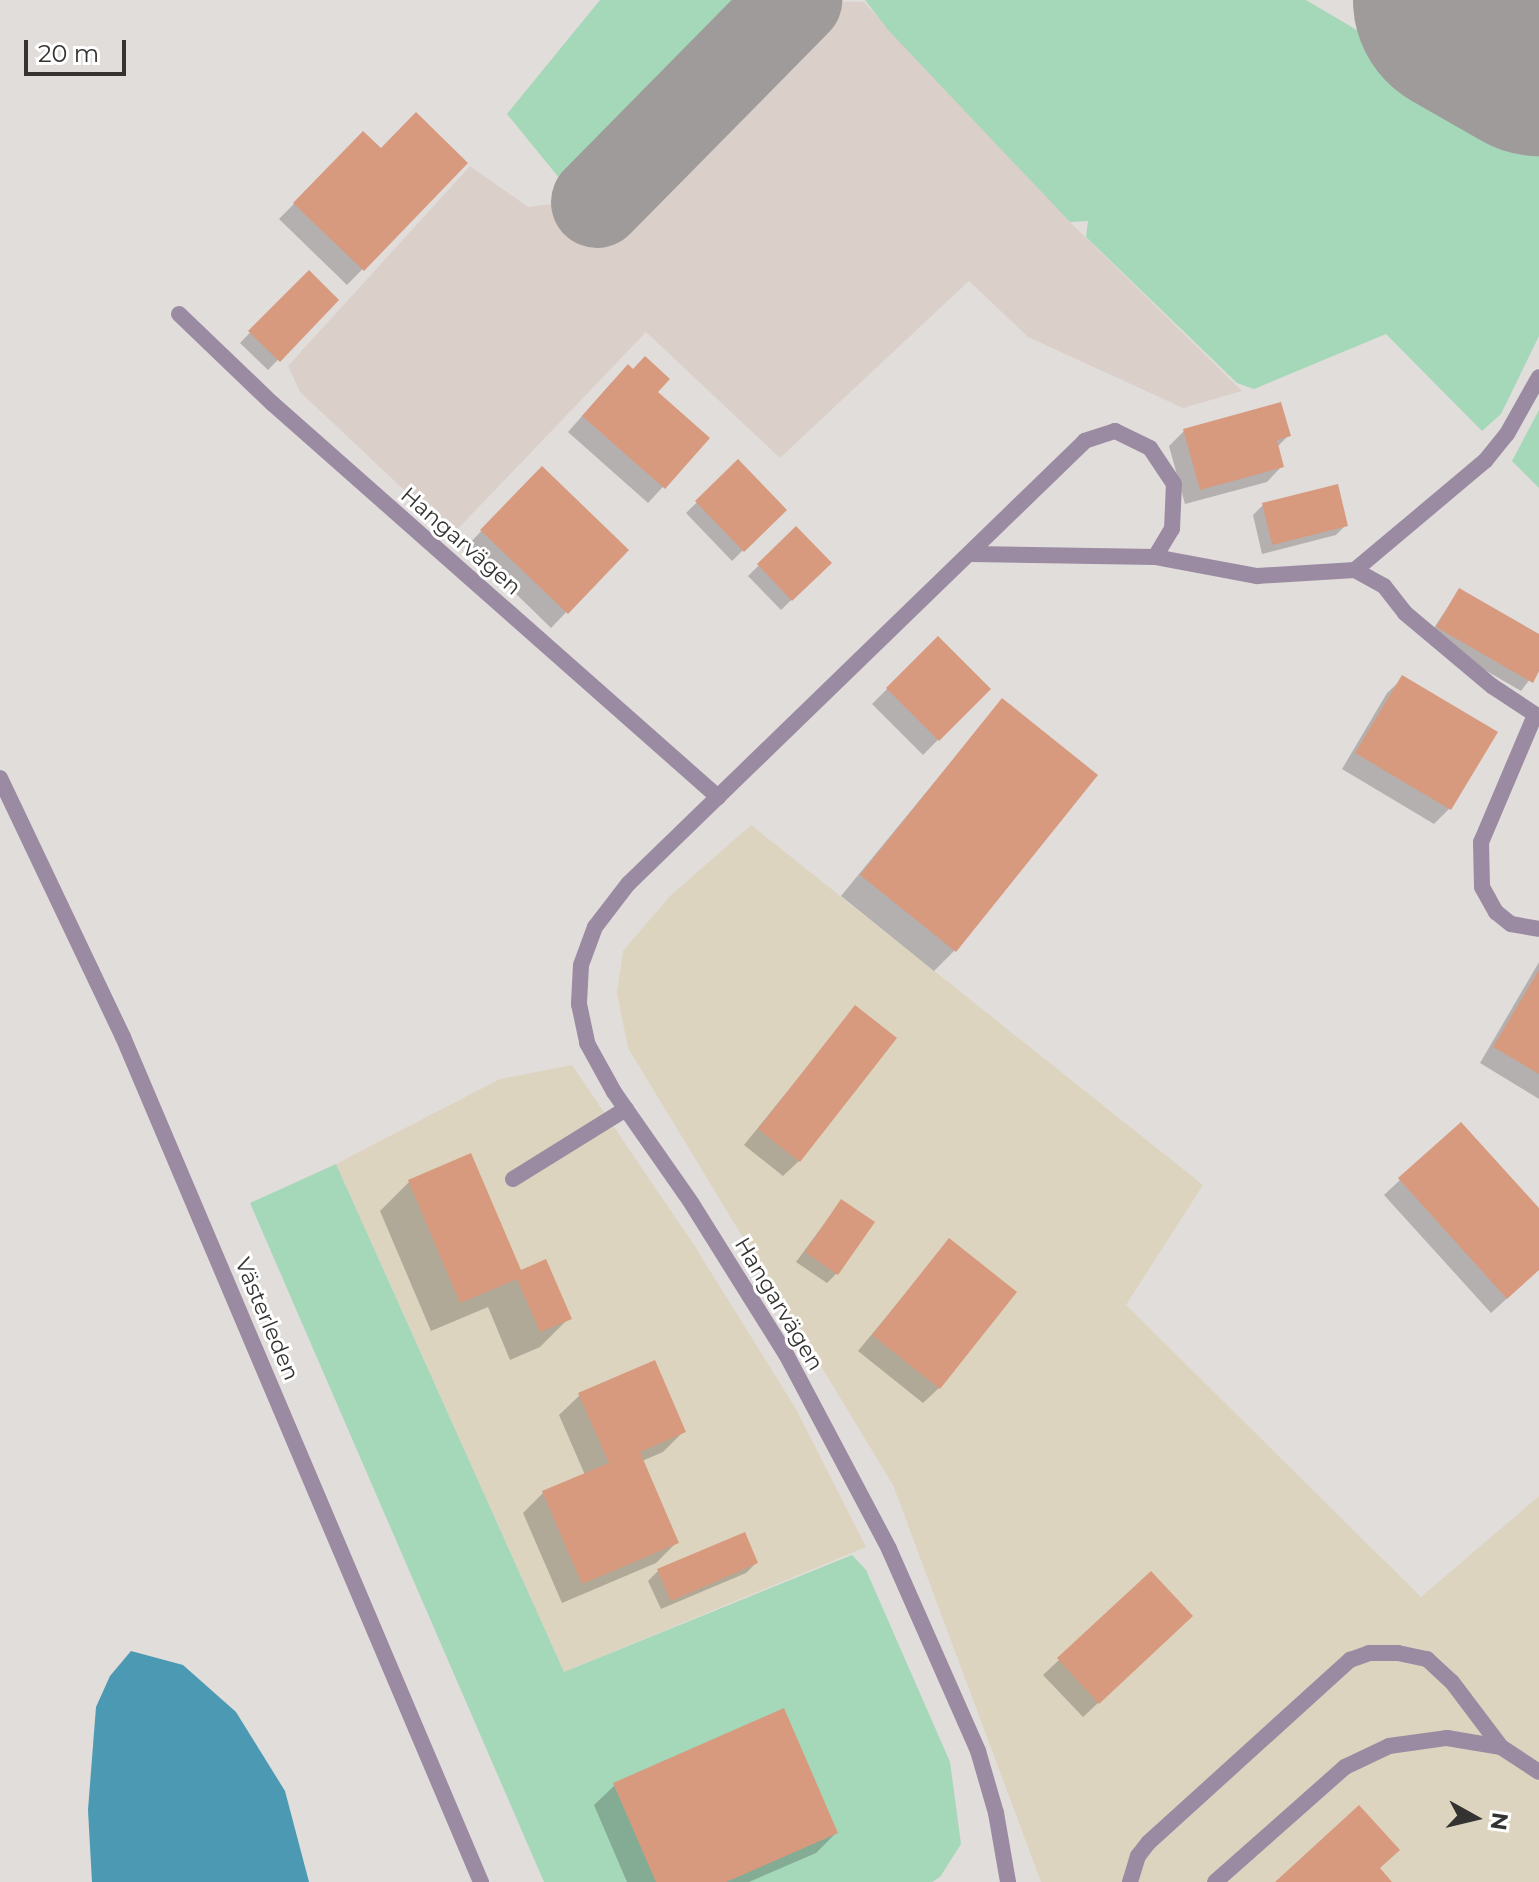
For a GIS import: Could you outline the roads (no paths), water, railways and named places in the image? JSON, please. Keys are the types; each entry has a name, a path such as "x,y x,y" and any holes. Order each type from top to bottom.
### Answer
{"street":[{"name":"Hangarvägen","path":"179,314 273,404 718,797"},
{"path":"1355,570 1485,461 1507,434 1539,377"},
{"name":"Hangarvägen","path":"1008,1882 996,1813 978,1751 889,1549 787,1356 692,1204 626,1109 587,1043 579,1004 581,965 595,927 628,884 1085,441 1115,431 1150,448 1174,484 1172,529 1155,557"},
{"path":"971,554 1155,557 1257,576 1355,570 1384,586 1405,613 1492,686 1537,716 1481,842 1482,887 1496,912 1511,924 1539,929"},
{"name":"Västerleden","path":"0,778 123,1037 481,1882"},
{"path":"513,1179 626,1109"},
{"path":"1130,1882 1138,1856 1148,1843 1350,1660 1369,1653 1398,1653 1427,1659 1452,1682 1501,1747 1539,1772"},
{"path":"1215,1882 1345,1767 1389,1746 1447,1738 1501,1747"}],"water":[{"path":"131,1651 183,1665 236,1712 285,1791 309,1882 92,1882 88,1810 96,1707 110,1676"}]}
